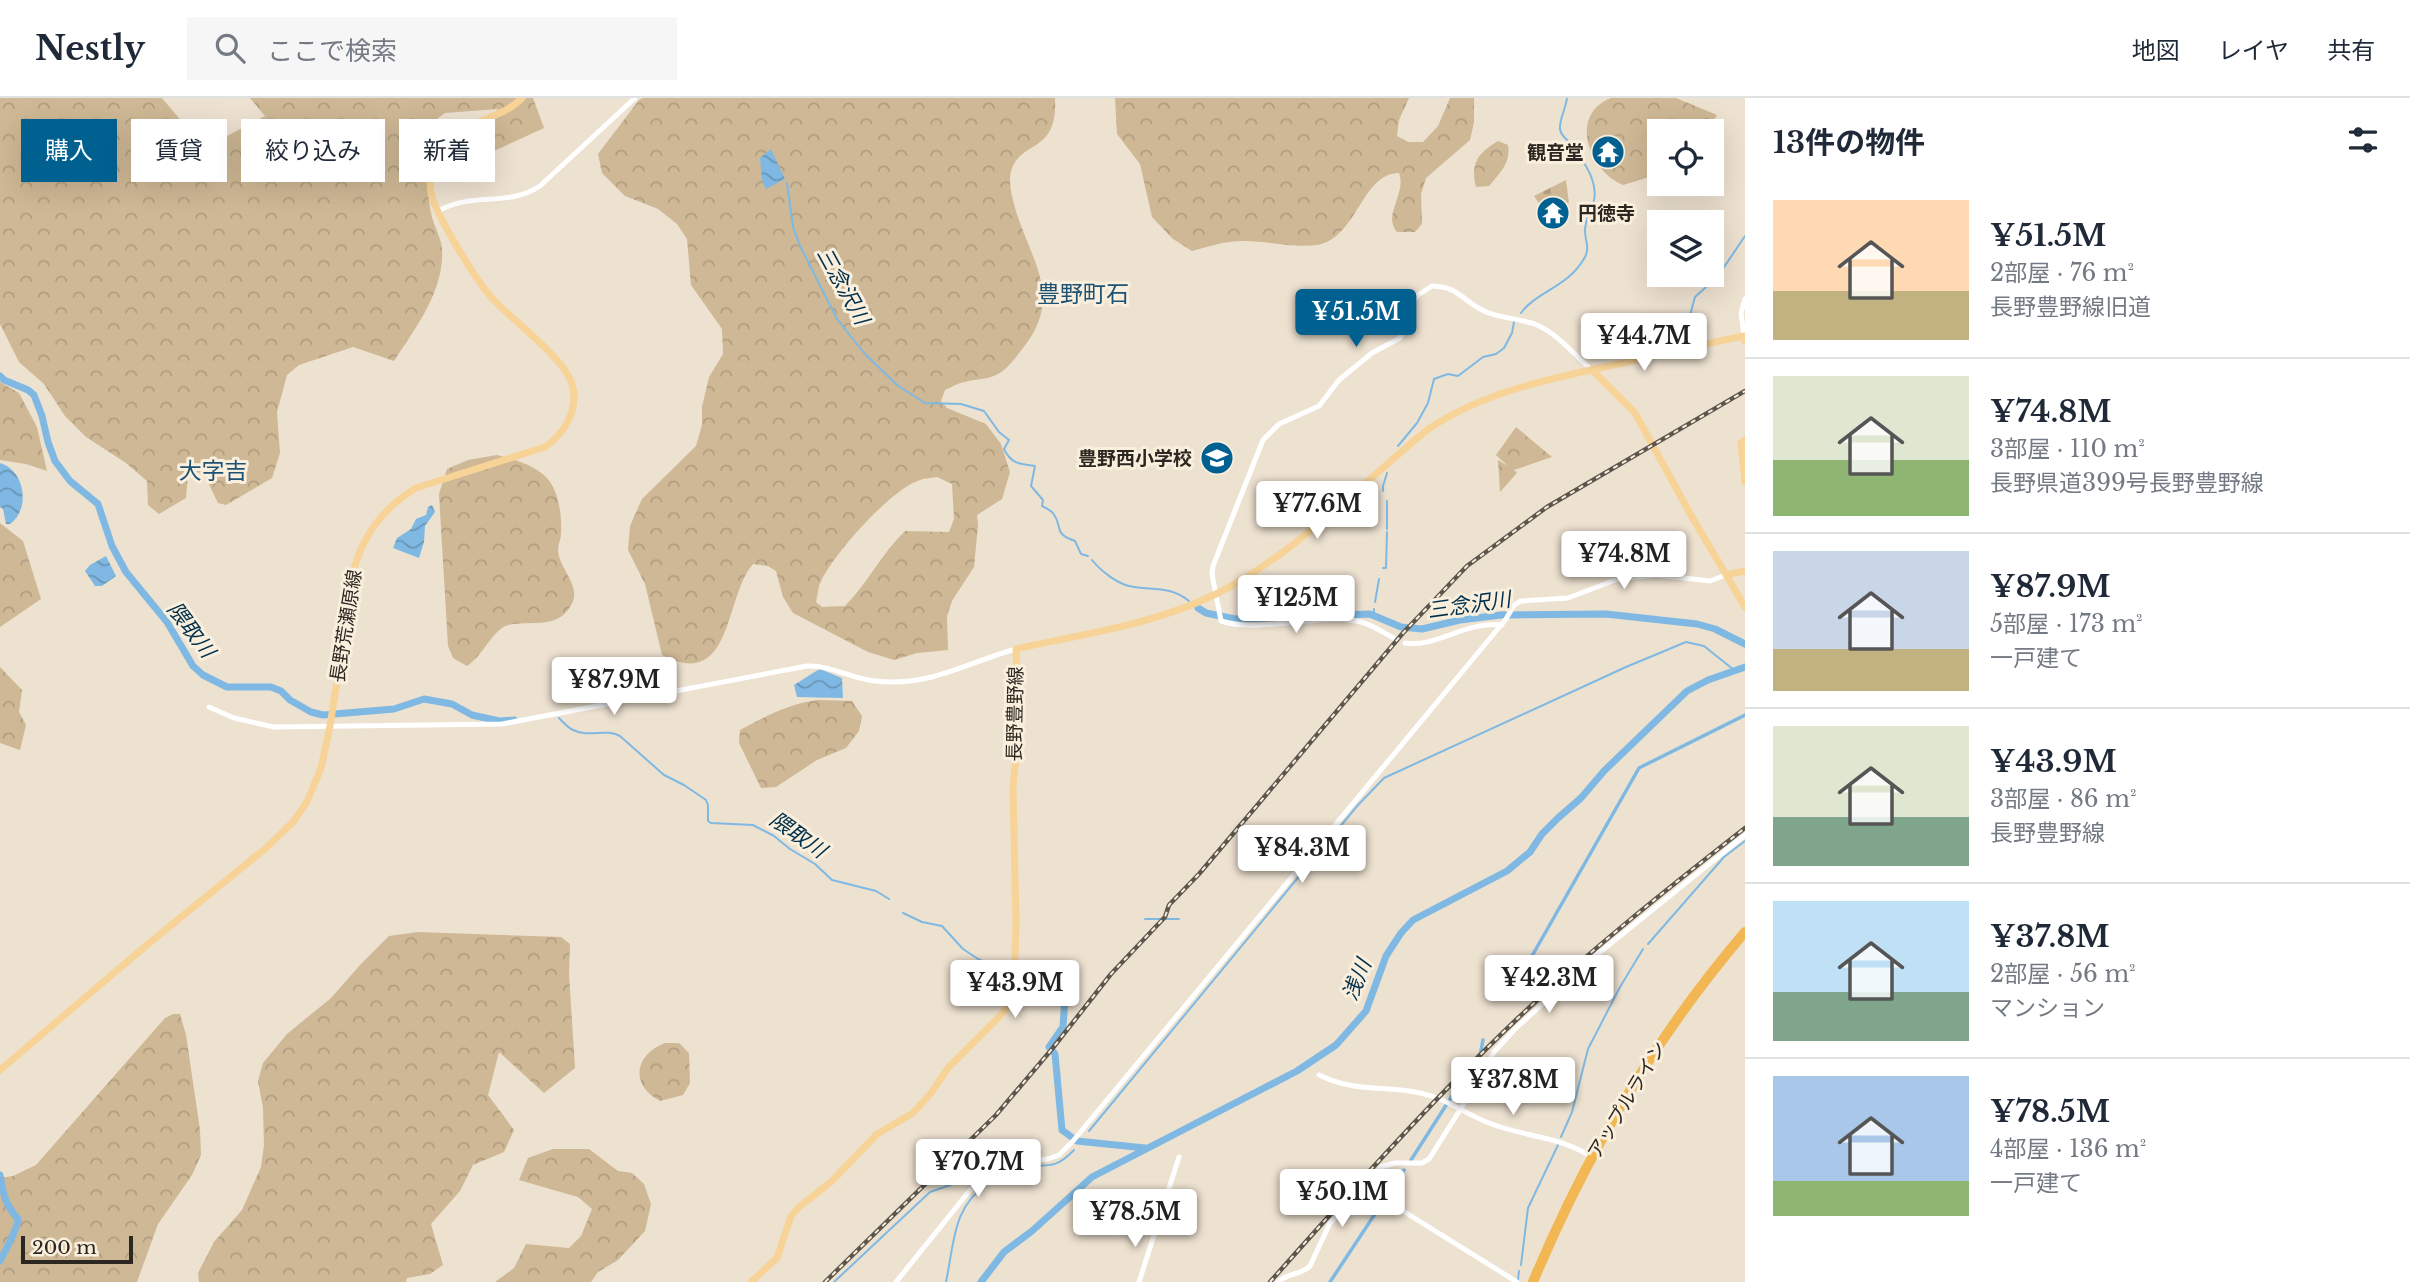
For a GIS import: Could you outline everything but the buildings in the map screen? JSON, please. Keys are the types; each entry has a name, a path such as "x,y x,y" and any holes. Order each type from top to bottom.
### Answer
{"highway":[{"name":"アップルライン","path":"1533,1282 1592,1157 1666,1035 1745,932"}],"main road":[{"name":"長野荒瀬原線","path":"0,1070 266,848 293,822 307,802 318,779 331,723 355,565 360,549 383,512 416,488 545,447 560,436 569,422 573,389 564,368 488,294 431,194 435,157 443,143 470,125 513,108 522,98"},
{"name":"長野豊野線","path":"751,1282 777,1258 791,1216 799,1207 832,1181 877,1134 913,1113 948,1068 1009,1004 1014,984 1016,925 1013,787 1019,726 1016,649 1068,640 1167,614 1248,577 1282,553 1420,435 1448,416 1501,392 1592,370 1744,339"},
{"path":"1592,370 1635,413 1745,607"},
{"path":"1745,440 1741,443 1741,453 1745,482"},
{"path":"1726,575 1745,571"}],"street":[{"path":"439,211 466,200 514,198 532,192 635,98"},
{"path":"1395,639 1361,622 1223,622 1215,594 1213,566 1263,440 1279,424 1319,406 1339,380 1372,353 1400,338 1411,316 1414,300 1432,286 1457,290 1468,303 1492,315 1535,324 1551,333 1592,370"},
{"path":"1744,339 1741,313 1745,299"},
{"path":"896,1282 975,1184 1006,1163 1048,1159 1059,1155 1073,1142 1521,601 1568,598 1619,579 1656,575 1710,581 1726,575"},
{"path":"1405,643 1422,644 1470,627 1504,622"},
{"path":"209,707 234,718 274,727 331,723 519,722 807,666 827,668 860,679 913,682 935,678 1016,649"},
{"path":"1278,1282 1310,1266 1330,1223 1387,1164 1416,1164 1429,1158 1464,1105 1494,1052 1515,1029 1594,957 1745,835"},
{"path":"1319,1075 1358,1088 1410,1091 1434,1096 1487,1123 1569,1143 1592,1157"},
{"path":"1139,1282 1179,1157"},
{"path":"1363,1186 1517,1282"}],"green space":[{"path":"0,98 162,98 180,119 131,119 131,182 227,182 227,136 241,129 241,182 385,182 385,119 259,119 265,116 250,98 533,98 544,128 495,151 495,119 489,119 498,109 445,113 437,119 399,119 399,182 427,182 431,213 442,246 440,274 431,300 394,361 353,347 299,365 287,375 277,412 280,453 272,478 226,505 218,503 203,472 188,474 186,498 159,514 148,505 147,481 126,463 86,437 65,416 44,384 19,362 0,324"},
{"path":"1055,98 1051,129 1045,138 1016,161 1010,176 1015,208 1040,276 1042,309 1037,326 1026,344 1000,373 945,390 941,401 947,408 986,424 1001,444 1010,472 1002,499 977,515 974,567 952,601 947,616 948,650 917,653 894,660 868,652 793,613 783,597 776,571 768,566 753,564 714,651 702,661 685,663 662,655 645,584 628,550 630,526 642,499 696,446 709,377 723,354 722,329 691,285 687,239 677,224 658,209 625,196 602,173 598,154 639,100","holes":["937,477 952,484 954,519 949,532 905,531 845,606 822,607 816,602 819,586 835,559 848,542 894,496 924,479"]},
{"path":"1115,98 1409,98 1399,120 1397,136 1408,142 1423,142 1438,126 1450,98 1474,98 1474,122 1470,140 1426,178 1421,194 1422,224 1415,232 1397,232 1393,225 1393,211 1401,181 1399,173 1378,182 1347,224 1327,242 1299,246 1239,241 1192,251 1173,239 1152,217 1140,164 1117,134"},
{"path":"1611,98 1676,98 1717,115 1714,119 1647,119 1647,178 1623,185 1601,168 1588,143 1590,117 1598,106"},
{"path":"1498,141 1508,145 1506,162 1489,186 1476,187 1474,171 1477,159"},
{"path":"1566,180 1569,203 1542,208 1534,196"},
{"path":"0,382 19,393 37,427 47,471 0,460"},
{"path":"1516,427 1552,457 1514,470 1517,473 1500,492 1498,460 1508,466 1496,455"},
{"path":"497,455 529,466 550,482 560,511 559,558 573,587 573,602 562,616 555,620 508,625 503,628 467,666 453,658 448,646 439,494 447,469 468,460"},
{"path":"0,523 23,541 41,599 0,627"},
{"path":"0,667 22,690 19,712 26,725 20,750 0,743"},
{"path":"818,700 852,701 862,716 859,731 846,748 817,760 776,787 761,788 739,743 740,730 768,715"},
{"path":"418,932 561,937 570,944 569,974 575,1068 544,1093 499,1052 488,1095 514,1130 504,1152 473,1165 460,1191 431,1224 443,1265 430,1274 407,1278 406,1282 199,1282 198,1273 214,1242 242,1210 261,1167 264,1145 263,1108 258,1081 263,1063 287,1034 331,998 389,936"},
{"path":"180,1014 186,1035 200,1130 201,1155 192,1175 158,1224 137,1282 0,1282 0,1178 13,1176 36,1165 165,1018"},
{"path":"665,1043 679,1043 689,1053 690,1083 683,1095 660,1101 643,1087 640,1070 647,1054"},
{"path":"553,1149 589,1149 618,1171 632,1173 644,1184 651,1204 645,1231 618,1260 598,1272 591,1282 495,1282 514,1268 526,1244 569,1248 581,1236 592,1209 578,1197 519,1180 528,1158"}],"water":[{"path":"771,149 785,179 766,189 762,180 760,158"},
{"path":"0,463 15,473 22,490 21,509 10,524 6,524 3,509 0,507"},
{"path":"432,505 435,512 425,526 419,558 393,548 397,538 411,529 416,519 426,515 428,507"},
{"path":"106,556 116,576 102,586 95,586 85,571"},
{"path":"820,669 842,678 843,698 797,697 794,685"}],"waterway":[{"path":"1521,313 1528,305 1570,276 1586,253 1586,224 1595,195 1585,165 1562,135 1560,125 1567,98"},
{"name":"三念沢川","path":"787,183 793,227 800,246 837,319 864,353 897,385 925,403 961,404 984,411 999,432 1009,440 1004,449 1010,458 1020,464 1035,466 1031,486 1043,500 1042,506 1053,513 1061,533 1075,541 1081,554 1088,556"},
{"path":"1724,267 1745,236"},
{"path":"1678,320 1690,315 1695,297 1706,287"},
{"path":"1398,446 1417,423 1428,403 1434,379 1448,374 1458,376 1483,357 1496,354 1504,348 1514,322"},
{"name":"隈取川","path":"0,376 34,395 55,461 70,481 98,504 112,546 126,572 167,622 193,666 203,675 227,687 271,687 311,712 323,715 394,709 424,699 452,704 472,715 499,721 514,720"},
{"path":"1383,491 1387,473"},
{"path":"1387,501 1387,529"},
{"path":"1383,568 1386,568 1387,532"},
{"name":"三念沢川","path":"1092,560 1109,576 1124,584 1167,591 1189,601"},
{"path":"1375,602 1379,579"},
{"name":"三念沢川","path":"1198,608 1206,613 1235,619 1370,614 1401,627 1422,629 1460,620 1501,615 1606,614 1697,624 1715,629 1745,644"},
{"name":"三念沢川","path":"1374,609 1374,615"},
{"path":"1089,1131 1358,805 1384,778 1686,642 1704,646 1734,670"},
{"name":"浅川","path":"981,1282 1004,1252 1032,1231 1092,1177 1297,1071 1336,1045 1366,1011 1386,956 1413,920 1507,871 1530,852 1542,834 1687,691 1708,680 1745,667"},
{"path":"1499,988 1532,956 1639,768 1745,715"},
{"name":"隈取川","path":"559,718 569,728 579,732 620,736 664,775 706,800 708,821 711,823 753,825 815,864 832,880 876,891 889,899"},
{"path":"1648,944 1724,857 1745,841"},
{"name":"隈取川","path":"903,913 922,922 942,926 963,949 1011,974"},
{"path":"1145,919 1179,919"},
{"path":"1561,1137 1572,1112 1588,1049 1643,949"},
{"name":"隈取川","path":"1017,981 1039,994 1059,992 1065,997 1063,1027 1049,1047 1055,1054 1062,1130 1077,1141 1145,1148"},
{"path":"1411,1160 1452,1096 1478,1066 1483,1040"},
{"path":"1521,1265 1528,1208 1558,1145"},
{"path":"946,1282 957,1226 968,1202 978,1191 1007,1170 1054,1164 1074,1150"},
{"path":"1330,1282 1404,1170"},
{"path":"834,1282 930,1192 982,1174"},
{"path":"0,1175 5,1198 18,1219 14,1234 0,1261"},
{"path":"1518,1280 1519,1271"}],"railway":[{"path":"825,1282 996,1115 1111,974 1165,917 1169,905 1199,874 1403,633 1467,566 1547,507 1745,391"},
{"path":"1270,1282 1360,1181 1517,1019 1600,945 1745,828"}],"place":[{"name":"観音堂","path":"1608,152"},
{"name":"円徳寺","path":"1553,213"},
{"name":"豊野西小学校","path":"1217,458"}],"district":[{"name":"豊野町石","path":"1083,294"},
{"name":"大字吉","path":"213,471"}]}
